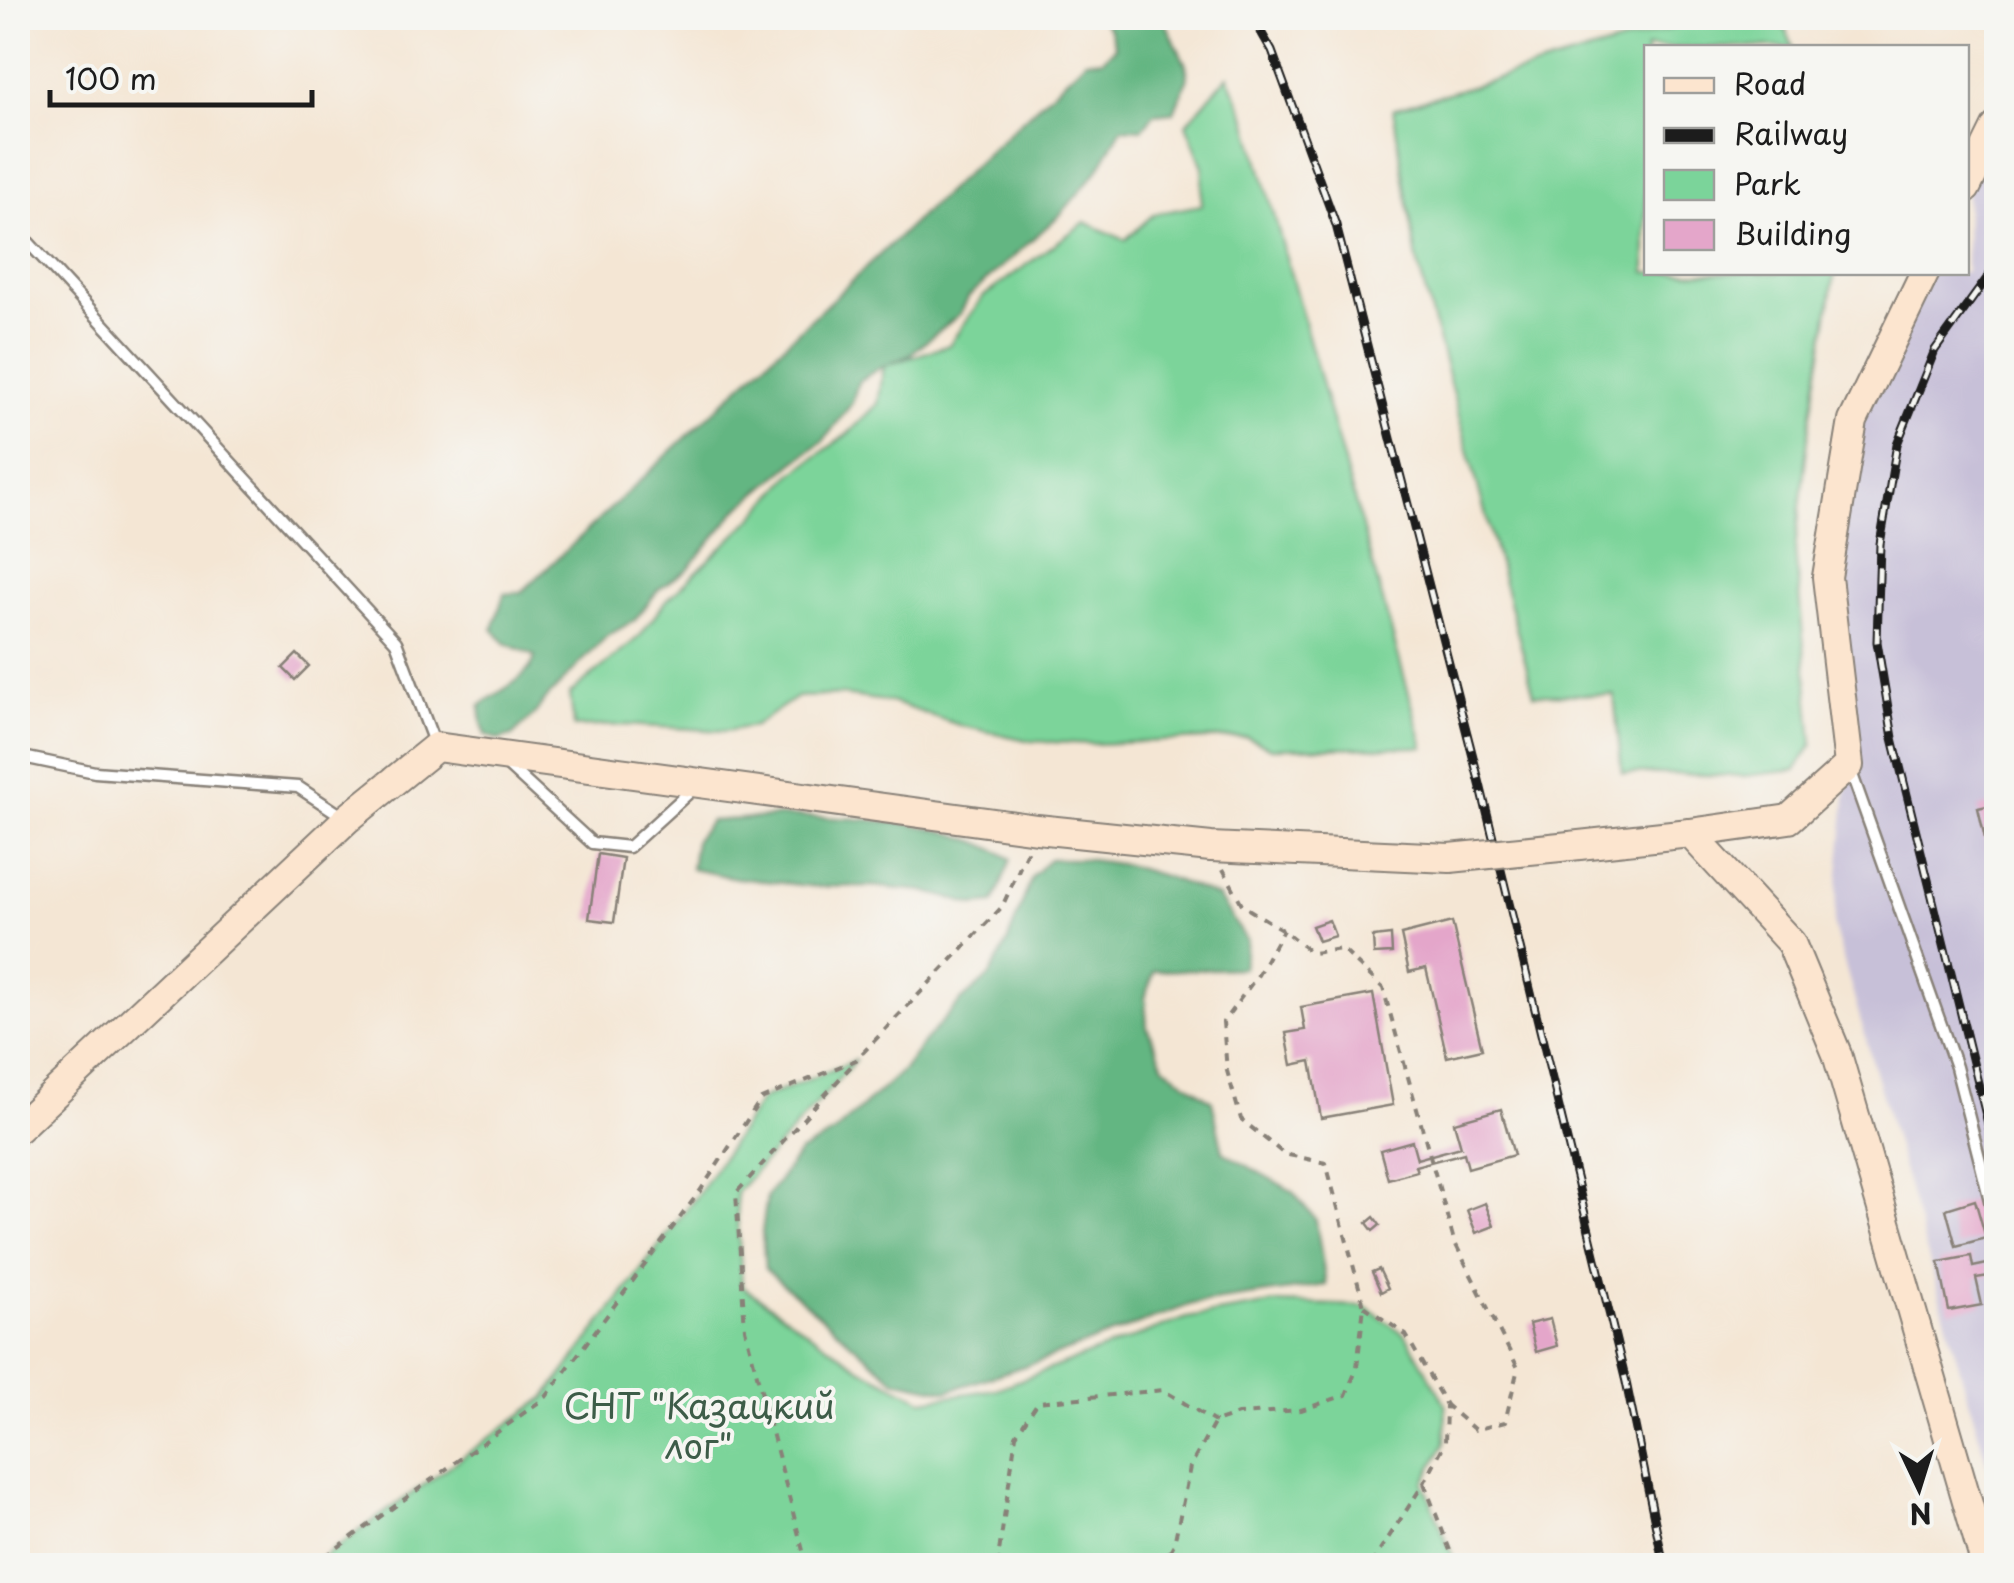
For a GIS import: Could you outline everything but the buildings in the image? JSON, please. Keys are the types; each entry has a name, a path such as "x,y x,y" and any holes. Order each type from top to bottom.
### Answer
{"street":[{"path":"1969,182 1996,127"},
{"path":"18,1128 347,819 436,747 1037,829 1211,848 1450,858 1789,819 1849,765 1827,577 1852,421 1924,275"},
{"path":"1690,833 1791,943 1837,1054 1986,1566"}],"lane":[{"path":"18,231 396,642 436,747"},
{"path":"18,756 95,772 298,787 347,819"},
{"path":"497,756 592,843 630,847 700,782"},
{"path":"1849,765 1956,1067 1996,1224"}],"path":[{"path":"808,1566 745,1329 736,1193 1002,907 1037,829"},
{"path":"1211,848 1242,906 1312,953 1342,949 1383,988 1454,1242 1518,1368 1506,1422 1475,1430 1446,1405 1406,1335 1364,1306"},
{"path":"1162,1566 1174,1544 1190,1467 1214,1422 1238,1414 1302,1410 1346,1395 1357,1368 1364,1306 1326,1163 1284,1154 1241,1120 1226,1071 1223,1022 1258,975 1282,930"},
{"path":"312,1566 546,1397 700,1191 761,1099 856,1060"},
{"path":"997,1566 1016,1436 1038,1402 1163,1390 1214,1422"},
{"path":"1370,1566 1445,1443 1446,1405"},
{"path":"1424,1483 1456,1566"}],"shaded area":[{"path":"1996,127 1996,1495 1834,927 1849,765 1827,577 1853,421 1924,275 1969,275 1969,184"}],"green space":[{"path":"1101,18 1157,18 1166,23 1188,77 1174,112 1154,114 1142,129 1122,128 1098,170 1061,214 969,296 960,314 908,356 858,382 852,403 824,440 737,510 688,569 659,589 635,620 607,636 512,736 499,740 486,735 480,706 521,678 535,656 505,643 493,629 504,594 522,592 1086,60 1103,59 1116,47"},
{"path":"1707,18 1775,18 1787,32 1792,45 1644,45 1644,275 1835,275 1808,438 1795,550 1813,744 1796,770 1744,776 1622,773 1614,695 1534,694 1417,261 1393,109"},
{"path":"1228,76 1247,119 1424,747 1271,748 1247,737 1095,744 1031,741 962,726 891,702 843,695 797,697 754,726 725,731 626,725 574,727 570,694 640,636 665,602 754,517 792,474 849,433 878,404 884,366 949,345 983,297 1085,222 1125,240 1154,214 1201,205 1203,167 1186,124"},
{"path":"786,816 873,820 931,828 959,835 1011,859 994,903 974,905 923,891 819,887 691,869 695,840 710,821"},
{"path":"1049,859 1126,865 1218,897 1247,941 1243,968 1154,971 1145,998 1147,1027 1164,1066 1212,1101 1223,1152 1292,1191 1316,1220 1326,1285 1192,1304 947,1391 895,1380 765,1269 762,1232 767,1196 799,1153 834,1133 903,1070 960,1002 989,977 1007,943 1032,877"},
{"name":"СНТ \"Казацкий лог\"","path":"856,1060 736,1193 742,1286 860,1368 923,1400 996,1389 1187,1318 1278,1303 1364,1306 1406,1335 1446,1405 1445,1443 1424,1483 1456,1565 312,1565 546,1397 700,1191 761,1099"}],"railway":[{"path":"1253,18 1272,51 1336,225 1480,784 1626,1382 1664,1566"},
{"path":"1996,266 1935,350 1897,444 1880,544 1877,642 1893,738 1996,1156"}]}
